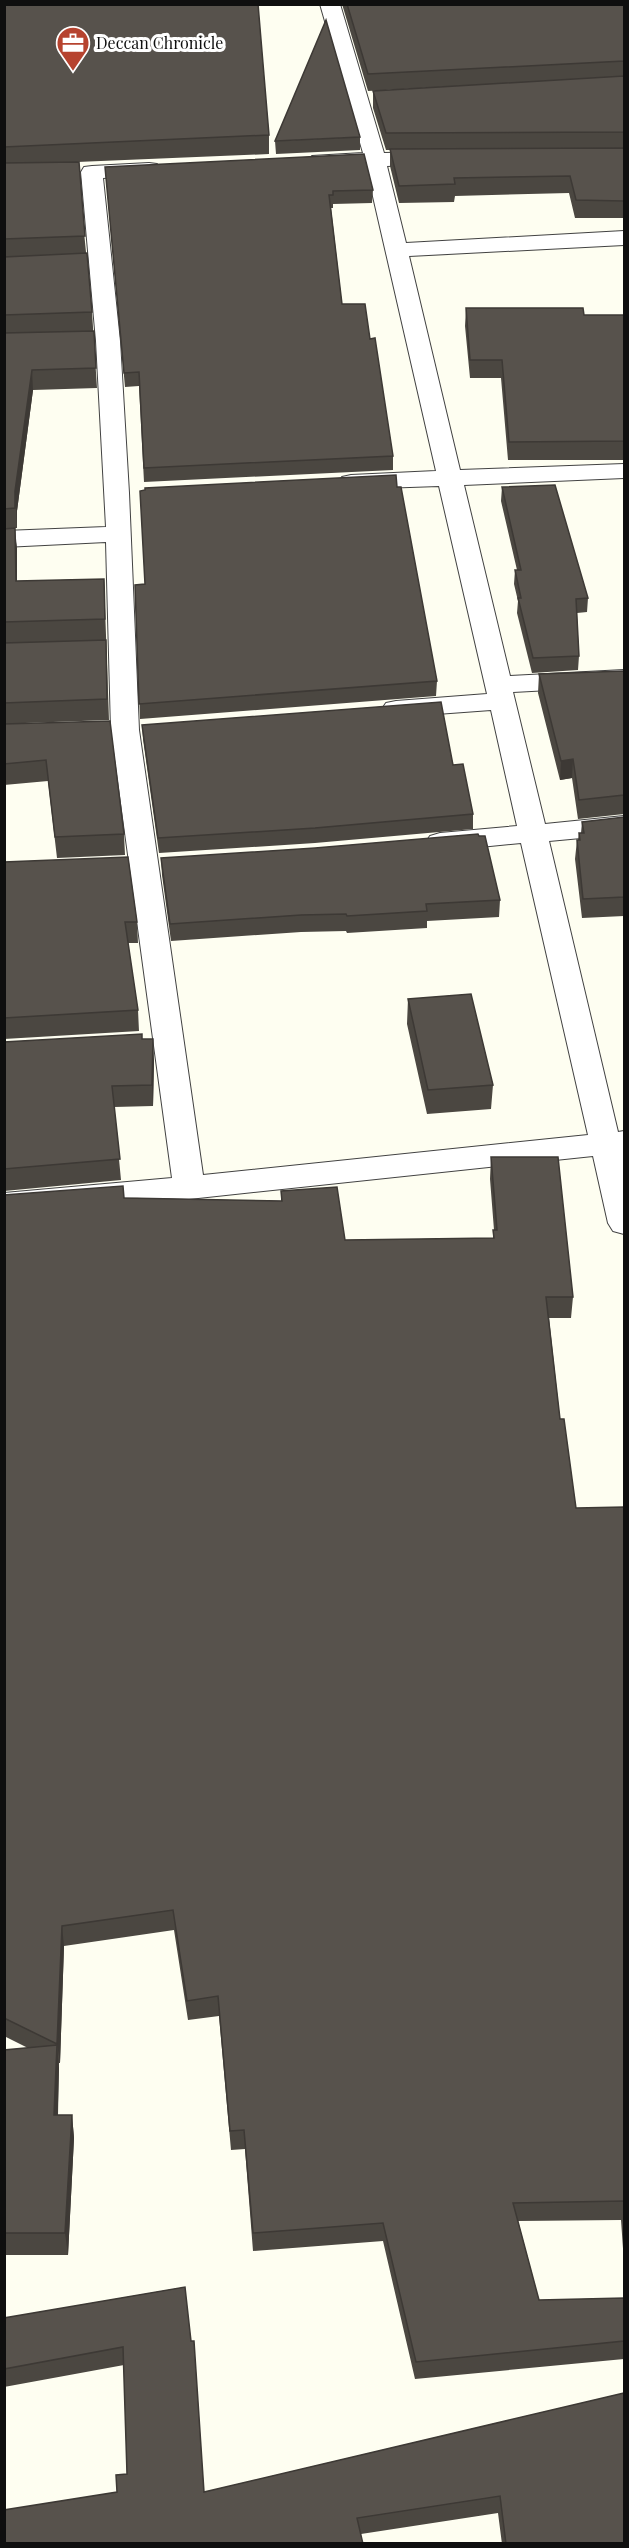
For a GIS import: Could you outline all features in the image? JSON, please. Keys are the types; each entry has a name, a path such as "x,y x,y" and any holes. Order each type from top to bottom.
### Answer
{"street":[{"path":"330,4 370,99 375,158 396,250 534,835 615,1143 624,1223"},
{"path":"293,162 375,158 458,158"},
{"path":"175,168 81,172 97,341 129,493 118,534 111,651 126,730 143,866 156,1042 189,1188"},
{"path":"396,250 624,238"},
{"path":"331,483 624,471"},
{"path":"4,539 118,534"},
{"path":"373,711 624,678"},
{"path":"416,844 624,825"},
{"path":"4,1204 189,1188 615,1143"}],"building":[{"path":"4,4 258,4 269,135 4,147"},
{"path":"347,4 624,4 624,61 368,74"},
{"path":"326,20 360,137 275,141"},
{"path":"624,76 624,132 386,133 373,91"},
{"path":"624,148 624,201 576,200 570,176 454,178 455,184 399,186 390,149"},
{"path":"364,154 373,190 333,191 333,195 329,195 342,304 365,304 370,339 375,338 393,456 144,468 139,372 124,373 105,167"},
{"path":"79,162 85,236 4,239 4,163"},
{"path":"87,253 92,312 4,315 4,257"},
{"path":"466,308 583,308 584,315 624,315 624,441 509,442 502,360 470,360"},
{"path":"94,331 96,368 32,370 15,491 15,508 4,509 4,333"},
{"path":"396,475 397,487 401,487 437,681 139,704 135,585 145,584 140,491 145,488"},
{"path":"555,485 588,598 576,599 579,656 533,658 518,598 521,598 515,570 521,570 502,487"},
{"path":"15,528 16,581 104,579 105,619 4,622 4,529"},
{"path":"106,640 107,699 4,703 4,643"},
{"path":"624,671 624,795 579,800 573,759 561,761 539,674"},
{"path":"441,702 453,765 463,764 473,814 315,828 158,838 142,725"},
{"path":"110,721 124,834 55,837 46,760 4,764 4,724"},
{"path":"624,817 624,897 583,899 577,840 580,840 579,833 584,833 582,822"},
{"path":"478,834 485,836 500,900 426,904 427,911 347,916 346,914 301,915 170,924 161,858"},
{"path":"128,857 137,922 125,922 138,1010 4,1018 4,862"},
{"path":"471,994 493,1085 428,1090 408,999"},
{"path":"142,1034 142,1039 153,1039 152,1085 112,1086 120,1159 4,1169 4,1042"},
{"path":"491,1157 558,1157 573,1297 546,1297 560,1419 564,1419 576,1508 624,1507 624,2201 513,2203 539,2300 624,2298 624,2341 416,2362 383,2223 253,2233 244,2130 230,2131 218,1996 187,2001 173,1910 62,1926 57,2044 4,2018 4,1195 123,1186 124,1198 282,1201 281,1191 337,1187 345,1240 494,1238 493,1230 497,1230"},
{"path":"57,2045 54,2115 72,2115 65,2233 4,2233 4,2050"},
{"path":"185,2287 191,2341 194,2341 204,2492 624,2393 624,2544 506,2544 500,2496 357,2518 363,2544 4,2544 4,2510 117,2492 116,2475 127,2474 123,2347 4,2369 4,2318"}],"place":[{"name":"Deccan Chronicle","path":"73,72"}]}
